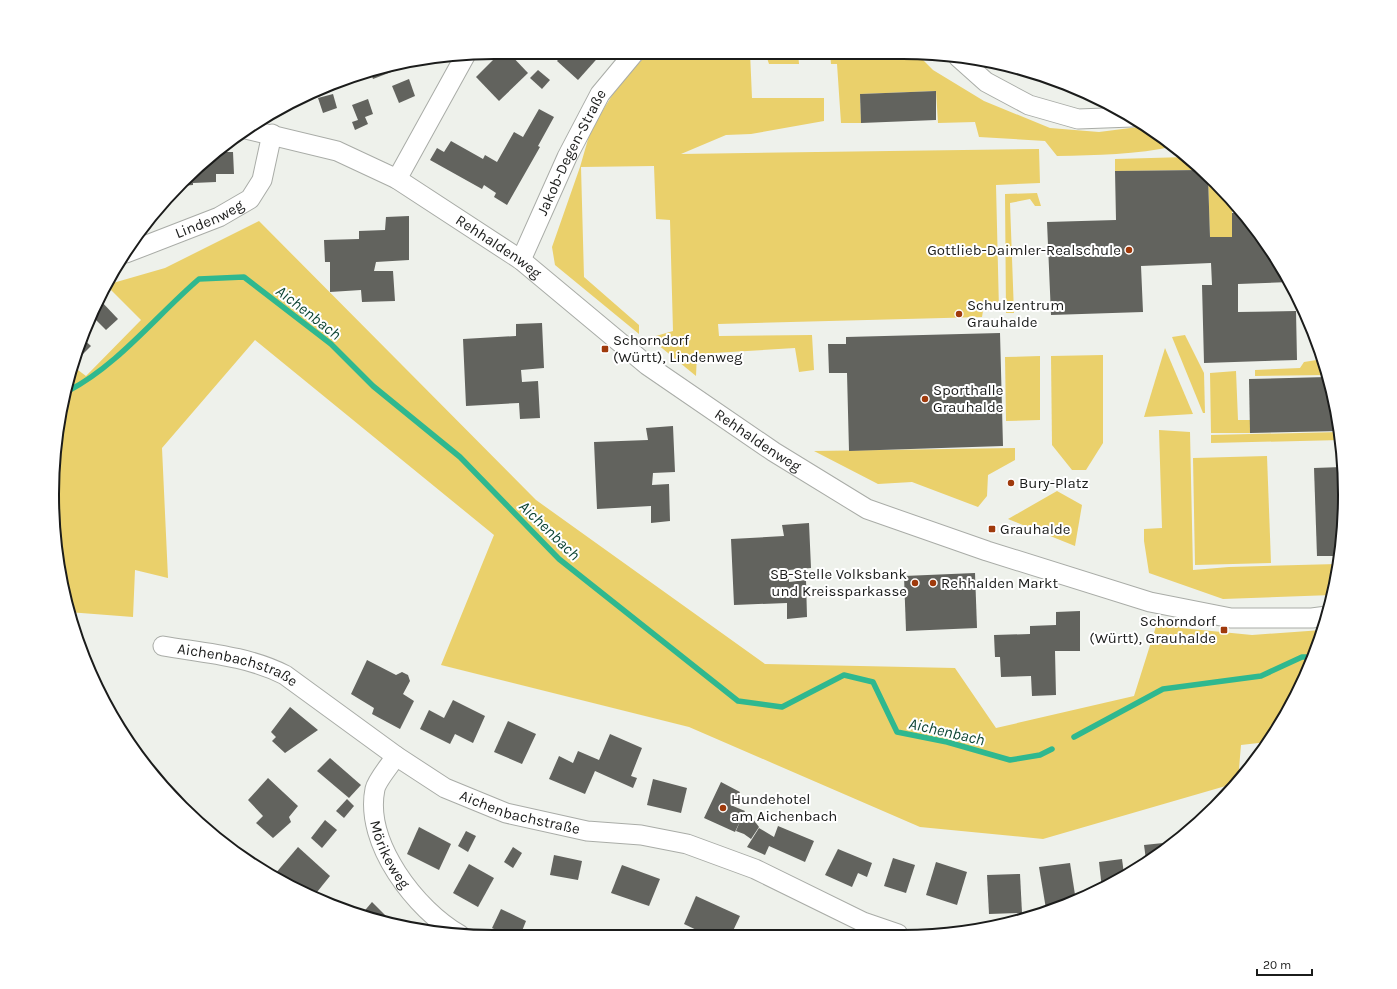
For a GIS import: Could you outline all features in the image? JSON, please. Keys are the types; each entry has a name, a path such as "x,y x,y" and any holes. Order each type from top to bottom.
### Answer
{"street":[{"name":"Jakob-Degen-Straße","path":"521,260 567,157 600,94 629,59"},
{"path":"397,179 463,60"},
{"path":"965,64 986,82 1028,105 1078,119 1121,117"},
{"name":"Rehhaldenweg","path":"255,131 337,151 397,179 521,260 647,365 774,452 867,509 987,551 1150,602 1231,618 1320,617"},
{"name":"Lindenweg","path":"134,250 219,217 250,199 262,180 272,134"},
{"name":"Aichenbachstraße","path":"164,646 242,659 265,665 320,699 396,756 445,788 506,812 587,831 641,835 687,844 755,869 863,922 886,930"},
{"name":"Mörikeweg","path":"396,756 375,788 374,819 386,856 413,894 446,927"}],"shaded area":[{"path":"643,59 750,59 752,98 824,98 824,121 751,134 726,135 681,154 1039,149 1040,183 996,185 999,310 983,311 982,317 718,324 719,336 812,335 814,370 799,372 795,348 697,354 696,376 657,344 656,336 673,331 670,220 656,219 654,166 581,167 584,277 639,325 639,334 555,265 552,247 580,167 591,129 618,86"},
{"path":"767,59 799,59 799,64 769,64"},
{"path":"831,59 923,60 933,70 984,101 1050,128 1099,132 1136,127 1166,148 1131,153 1057,156 1045,141 979,137 975,122 938,123 936,91 860,94 861,123 841,123 837,64 831,64"},
{"path":"1178,157 1193,170 1115,171 1115,159"},
{"path":"1208,185 1232,209 1232,237 1210,237"},
{"path":"1037,193 1041,206 1035,206 1030,199 1010,203 1014,313 1006,313 1005,194"},
{"path":"259,221 536,500 765,664 955,668 996,728 1134,696 1159,617 1181,628 1252,635 1316,630 1315,634 1305,661 1280,712 1260,743 1241,745 1239,771 1226,786 1043,839 920,827 689,727 441,665 494,535 255,340 162,448 168,578 135,570 133,617 76,613 67,579 63,551 59,494 63,438 67,410 74,382 78,370 86,376 141,320 110,290 114,283 165,268"},
{"path":"1185,335 1204,373 1205,413 1203,413 1172,337"},
{"path":"1165,348 1193,414 1144,417"},
{"path":"1103,355 1103,443 1086,470 1072,470 1052,445 1051,356"},
{"path":"1040,356 1040,420 1006,421 1005,357"},
{"path":"1316,360 1321,375 1255,376 1255,370 1300,368 1304,362"},
{"path":"1236,371 1238,420 1250,420 1250,433 1211,433 1210,373"},
{"path":"1159,430 1190,432 1193,570 1229,567 1332,564 1326,595 1223,599 1149,573 1144,541 1144,529 1162,528"},
{"path":"1333,432 1334,440 1211,443 1211,435"},
{"path":"1015,448 1015,460 988,475 987,496 978,507 912,482 878,484 814,451"},
{"path":"1267,456 1271,563 1195,565 1193,458"},
{"path":"1057,491 1082,505 1075,546 1008,519"}],"building":[{"path":"494,59 515,59 528,73 499,101 476,77"},
{"path":"559,59 597,59 578,80 557,61"},
{"path":"538,70 550,80 542,89 530,78"},
{"path":"394,71 373,79 372,77"},
{"path":"409,79 415,96 399,103 392,86"},
{"path":"936,91 936,120 861,123 860,94"},
{"path":"333,94 337,108 323,113 318,98"},
{"path":"368,99 373,114 365,117 368,124 355,130 352,122 358,120 352,105"},
{"path":"539,109 554,117 538,146 540,147 507,205 494,197 496,193 484,185 482,189 430,160 437,148 444,152 451,141 483,159 485,155 497,162 514,132 523,137"},
{"path":"225,152 233,152 234,174 216,174 216,182 193,183 193,185 189,185 207,167"},
{"name":"Gottlieb-Daimler-Realschule","path":"1193,170 1208,185 1210,237 1232,237 1232,213 1235,213 1265,253 1283,282 1238,284 1238,312 1296,311 1297,360 1204,363 1202,285 1212,285 1211,263 1141,266 1143,312 1051,315 1047,222 1116,220 1115,171"},
{"path":"409,216 409,260 376,262 374,271 393,271 395,301 362,302 361,290 330,292 330,262 325,262 324,240 359,239 359,231 385,230 386,217"},
{"path":"103,304 118,319 106,330 96,320"},
{"path":"542,323 544,368 521,370 522,382 538,381 540,418 520,419 519,403 466,406 463,339 516,336 516,324"},
{"name":"Sporthalle Grauhalde","path":"1000,333 1003,446 849,451 847,373 829,373 828,344 846,344 846,337"},
{"path":"87,342 91,346 82,355"},
{"path":"1322,377 1330,410 1333,431 1250,433 1249,379"},
{"path":"673,426 675,472 653,473 652,485 669,484 670,521 651,523 651,506 597,509 594,442 648,440 646,428"},
{"path":"1337,467 1337,523 1333,556 1317,556 1314,468"},
{"path":"809,523 811,568 789,570 789,582 806,580 807,617 787,619 787,603 734,605 731,539 784,536 782,525"},
{"path":"975,573 977,628 906,631 904,576"},
{"path":"1080,611 1080,651 1055,651 1056,695 1032,696 1031,676 1001,677 1000,657 995,657 994,635 1030,634 1030,626 1056,625 1056,612"},
{"path":"367,660 396,675 402,672 408,675 410,681 403,694 414,701 400,729 372,714 374,708 351,694"},
{"path":"453,700 485,716 473,743 455,734 450,744 420,729 429,710 444,718"},
{"path":"290,707 318,730 285,753 272,741 276,737 271,732"},
{"path":"508,721 536,734 522,764 494,752"},
{"path":"610,734 642,748 631,776 637,778 633,788 595,771 585,794 549,779 559,756 573,763 578,751 599,760"},
{"path":"330,758 361,785 349,798 317,771"},
{"path":"268,778 298,806 289,817 291,822 273,838 256,823 263,816 248,800"},
{"path":"653,779 687,788 681,813 647,805"},
{"name":"Hundehotel am Aichenbach","path":"721,782 740,792 733,806 745,811 743,814 753,819 759,827 751,839 736,831 741,819 735,832 704,818"},
{"path":"347,799 354,806 344,818 336,811"},
{"path":"325,820 337,830 322,848 311,838"},
{"path":"778,826 814,841 805,862 769,846 765,855 747,847 759,828 774,837"},
{"path":"419,827 451,844 439,870 407,854"},
{"path":"466,831 476,836 468,852 458,846"},
{"path":"1164,843 1145,856 1144,845"},
{"path":"298,847 330,876 317,892 277,872"},
{"path":"513,847 522,853 513,868 504,862"},
{"path":"838,849 872,863 867,877 858,873 852,887 825,875"},
{"path":"554,855 582,861 578,880 550,875"},
{"path":"893,858 915,865 906,893 884,886"},
{"path":"1122,859 1123,870 1101,882 1099,862"},
{"path":"936,862 967,872 957,905 926,895"},
{"path":"1070,863 1075,894 1045,906 1039,867"},
{"path":"469,864 494,878 478,907 453,893"},
{"path":"622,865 660,879 649,906 611,893"},
{"path":"1020,874 1022,913 989,914 987,875"},
{"path":"696,896 740,916 733,930 697,930 684,924"},
{"path":"372,902 386,916 382,915 365,910"},
{"path":"501,909 526,921 522,930 496,930 492,928"}],"waterway":[{"name":"Aichenbach","path":"72,388 103,368 120,354 199,279 244,277 331,344 373,386 460,457 559,559 738,701 782,707 844,675 873,682 897,732 947,742 1010,760 1040,755 1052,749"},
{"name":"Aichenbach","path":"1074,737 1163,689 1261,676 1302,657 1306,657"}],"place":[{"name":"Gottlieb-Daimler-Realschule","path":"1129,250"},
{"name":"Schulzentrum Grauhalde","path":"959,314"},
{"name":"Schorndorf (Württ), Lindenweg","path":"605,349"},
{"name":"Sporthalle Grauhalde","path":"925,399"},
{"name":"Bury-Platz","path":"1011,483"},
{"name":"Grauhalde","path":"992,529"},
{"name":"SB-Stelle Volksbank und Kreissparkasse","path":"915,583"},
{"name":"Rehhalden Markt","path":"933,583"},
{"name":"Schorndorf (Württ), Grauhalde","path":"1224,630"},
{"name":"Hundehotel am Aichenbach","path":"723,808"}]}
